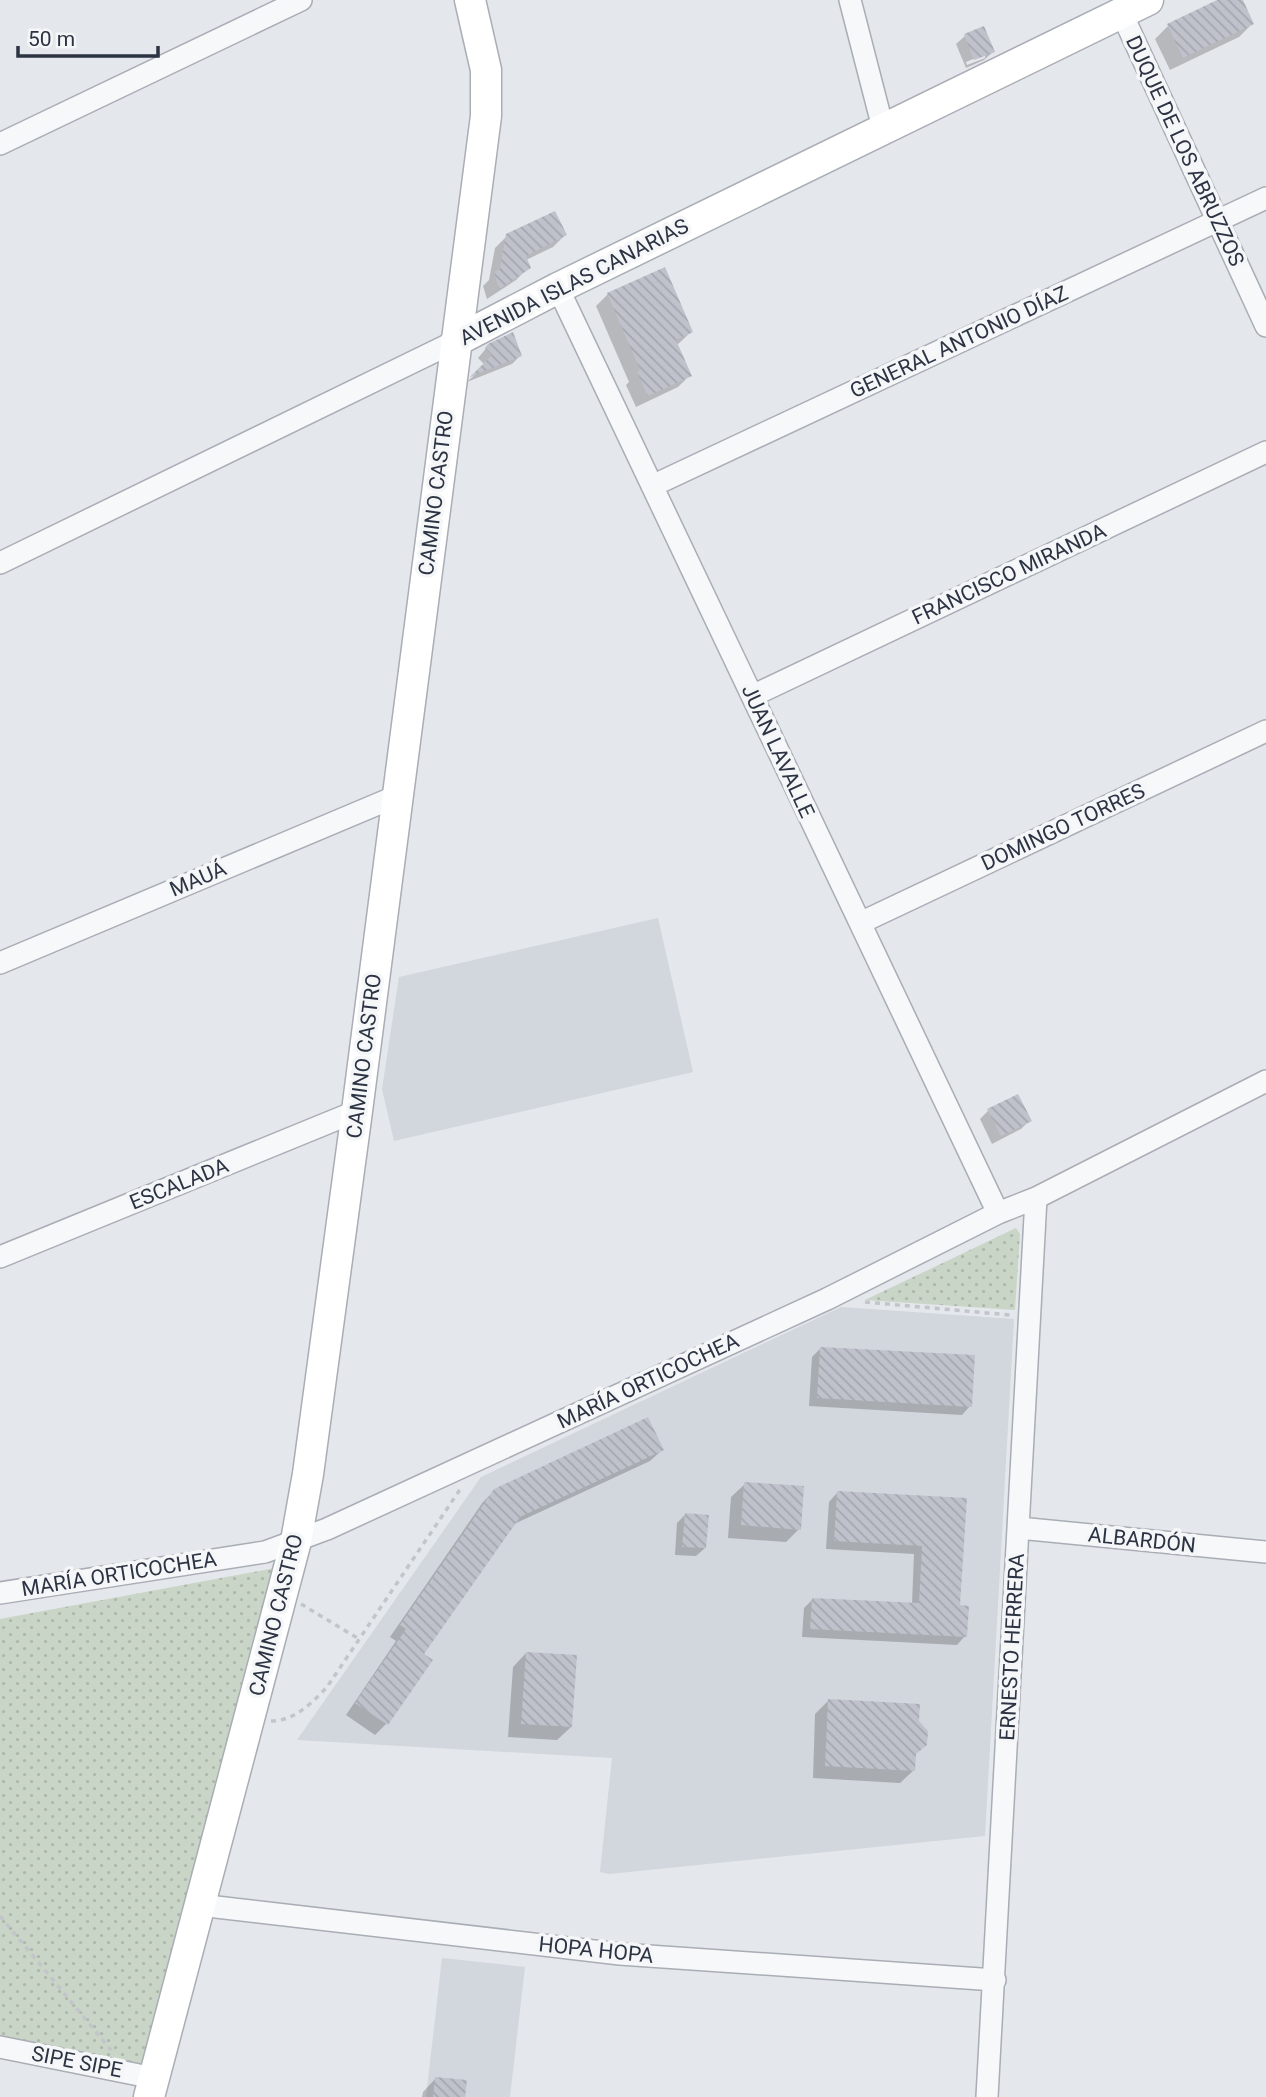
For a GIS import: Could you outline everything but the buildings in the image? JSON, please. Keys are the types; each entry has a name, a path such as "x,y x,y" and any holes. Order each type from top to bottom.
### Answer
{"street":[{"path":"0,144 301,0"},
{"name":"CAMINO CASTRO","path":"144,2082 199,1906 296,1541 308,1474 358,1111 487,96 484,59 470,0"},
{"path":"850,0 883,128"},
{"name":"AVENIDA ISLAS CANARIAS","path":"0,563 456,341 883,128 1135,7"},
{"name":"DUQUE DE LOS ABRUZZOS","path":"1135,7 1218,221 1266,326"},
{"name":"GENERAL ANTONIO DÍAZ","path":"652,486 1266,198"},
{"name":"JUAN LAVALLE","path":"558,288 998,1213"},
{"name":"FRANCISCO MIRANDA","path":"752,696 1266,452"},
{"name":"DOMINGO TORRES","path":"860,923 1266,731"},
{"name":"MAUÁ","path":"0,963 397,796"},
{"name":"MARÍA ORTICOCHEA","path":"0,1593 265,1552 334,1526 827,1298 998,1213 1036,1198 1266,1081"},
{"name":"ESCALADA","path":"0,1257 358,1111"},
{"name":"ERNESTO HERRERA","path":"987,2097 1036,1198"},
{"name":"ALBARDÓN","path":"1019,1528 1266,1552"},
{"name":"HOPA HOPA","path":"199,1906 620,1954 995,1980"},
{"name":"SIPE SIPE","path":"0,2047 144,2082"}],"path":[{"path":"827,1298 1030,1317"},
{"path":"248,1722 282,1721 310,1705 327,1687 460,1491 466,1464"},
{"path":"282,1592 359,1639"},
{"path":"0,1916 144,2082"}],"shaded area":[{"path":"658,918 693,1072 394,1141 382,1089 399,977"},
{"path":"841,1307 1014,1319 985,1836 609,1874 600,1872 612,1758 297,1740 481,1477"},
{"path":"442,1958 525,1967 510,2097 426,2097"}],"green space":[{"path":"1016,1228 1020,1234 1015,1310 865,1300"},
{"path":"275,1568 144,2065 0,2040 0,1619"}]}
